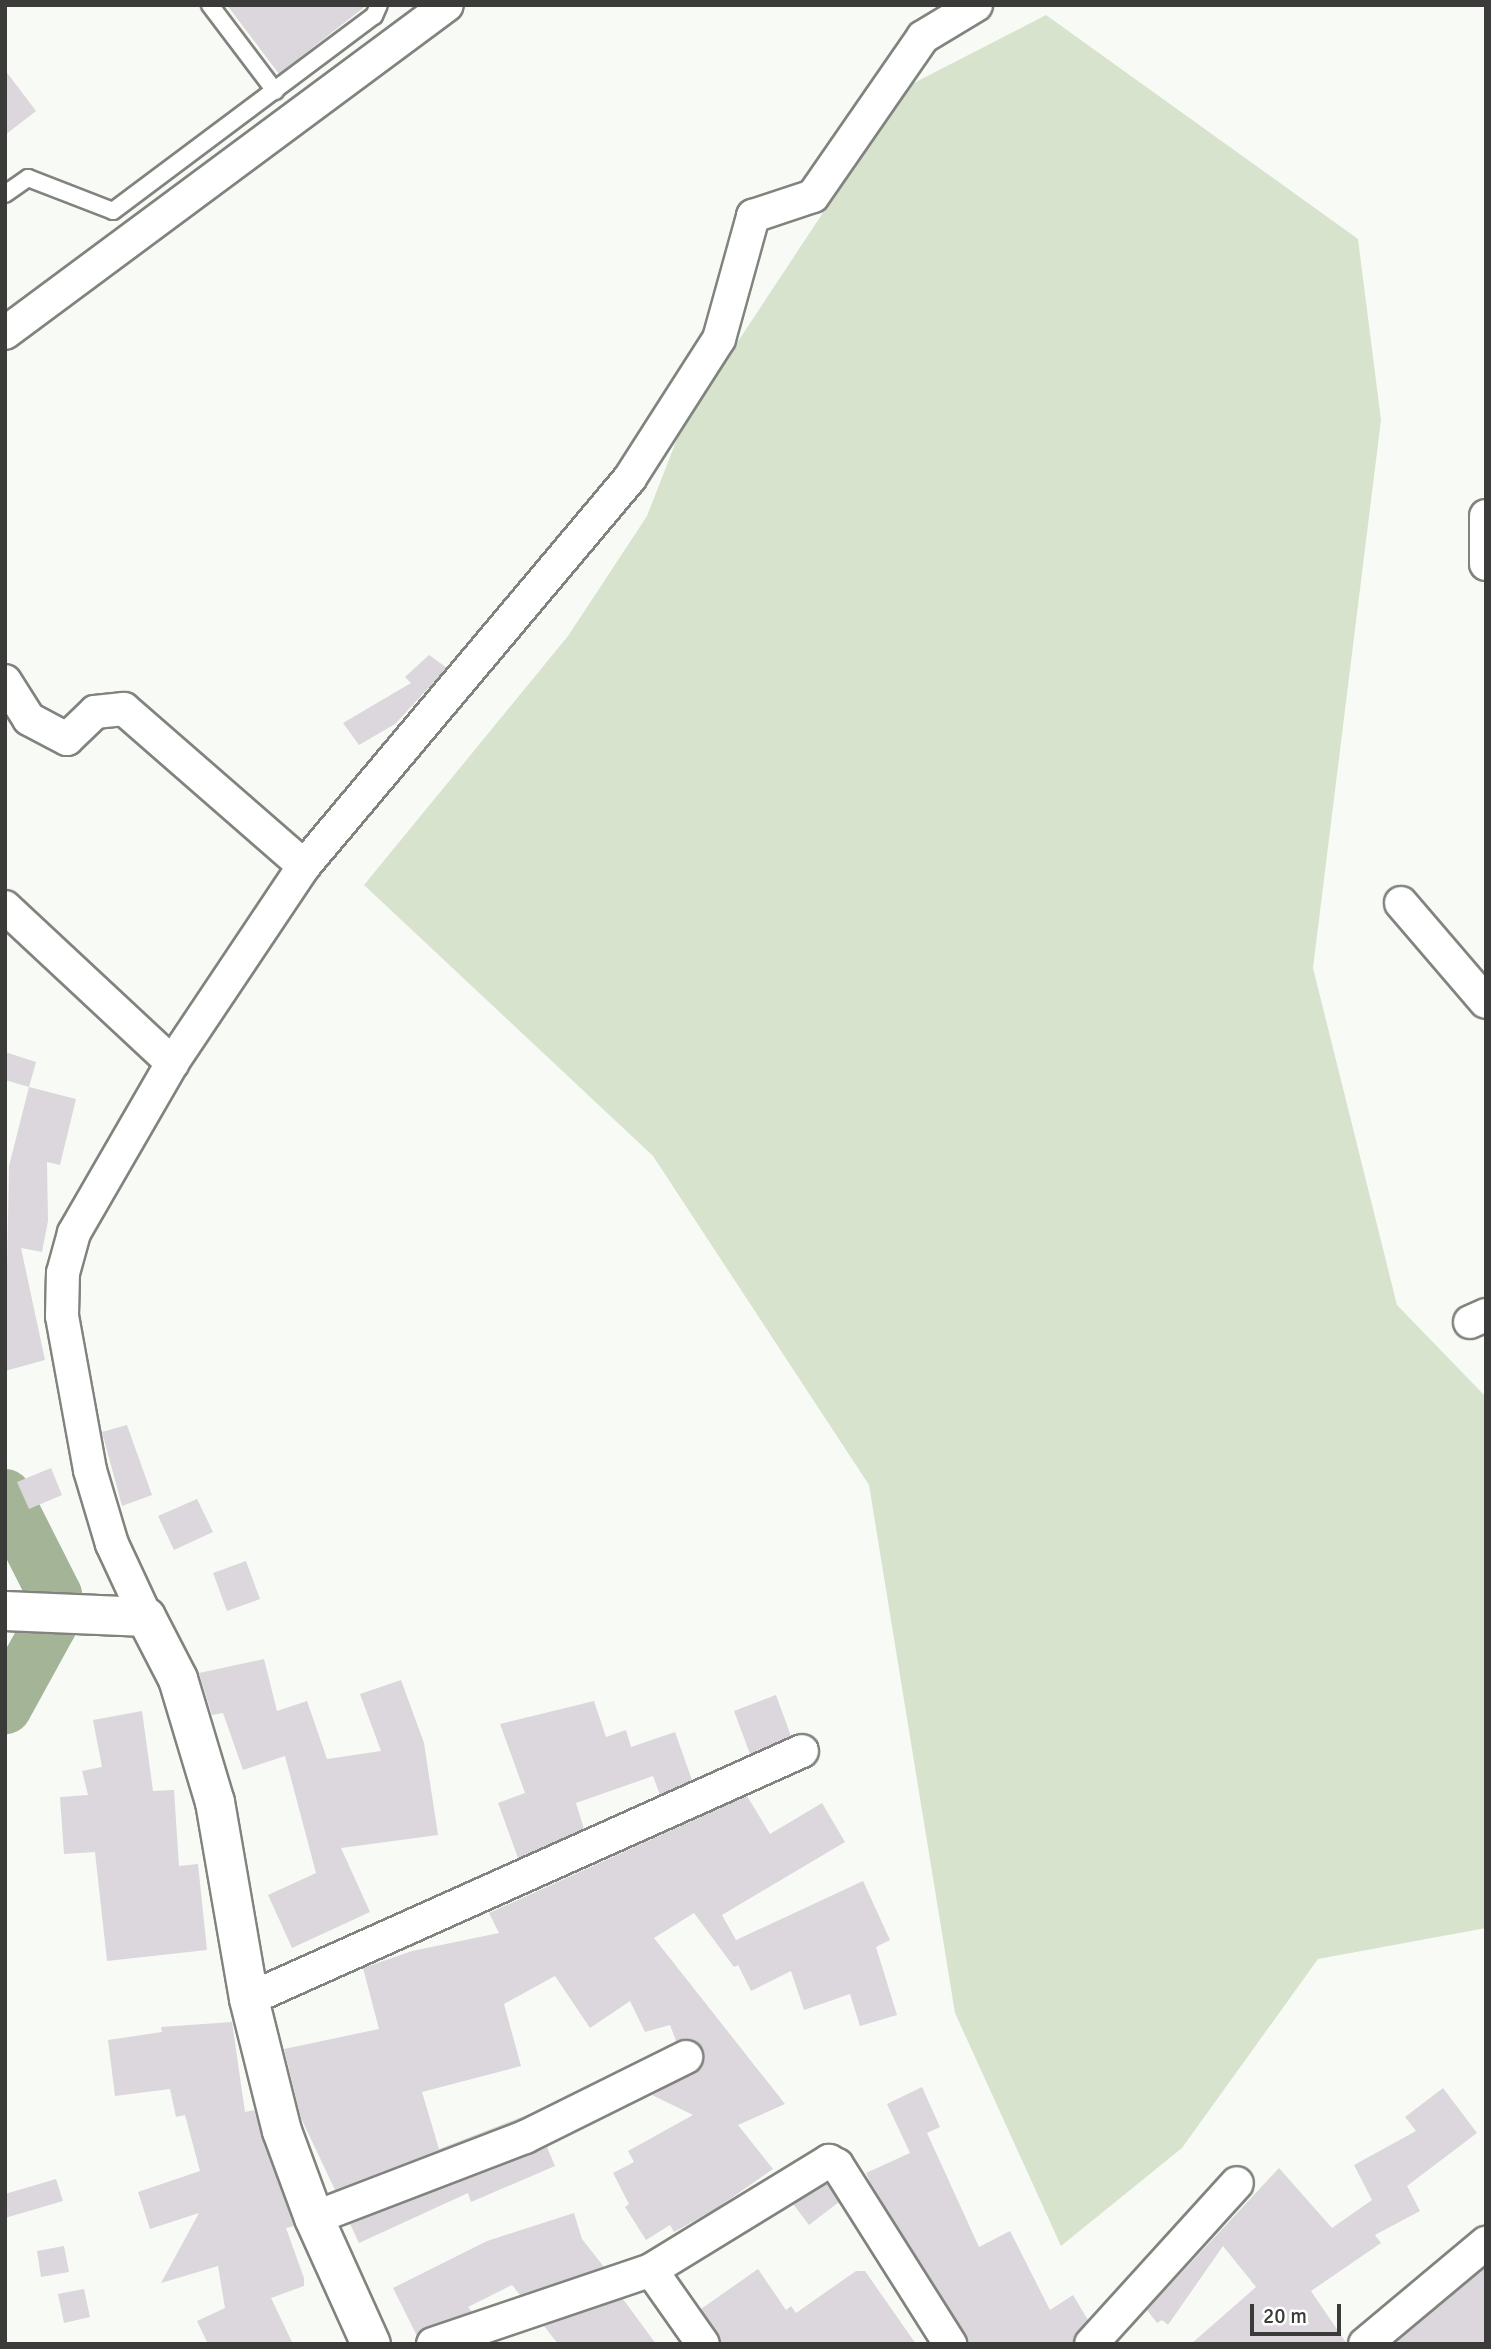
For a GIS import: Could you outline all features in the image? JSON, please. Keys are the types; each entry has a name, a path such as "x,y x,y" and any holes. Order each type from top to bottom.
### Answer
{"street":[{"path":"10,322 447,5"},
{"path":"371,2344 314,2218 282,2131 249,1999 215,1802 178,1679 112,1544 90,1470 62,1316 63,1273 74,1233 172,1063 304,866 630,478 719,339 753,216 813,196 923,37 976,5"},
{"path":"1486,516 1486,564"},
{"path":"5,681 29,719 67,739 95,712 124,709 304,866"},
{"path":"1401,903 1486,1002"},
{"path":"5,907 172,1063"},
{"path":"5,1611 146,1617"},
{"path":"249,1999 802,1751"},
{"path":"314,2218 525,2137 685,2057"},
{"path":"433,2344 651,2270 829,2161 837,2165 950,2344"},
{"path":"1091,2344 1237,2183"},
{"path":"1365,2344 1486,2243"},
{"path":"651,2270 703,2344"}],"lane":[{"path":"210,5 275,91"},
{"path":"5,194 28,178 113,211 374,16 379,5"}],"green space":[{"path":"1046,15 1358,239 1381,420 1313,968 1397,1305 1486,1397 1486,1928 1318,1959 1182,2148 1061,2246 955,2013 869,1485 653,1156 364,885 568,636 647,516 682,426 906,87"}],"building":[{"path":"227,5 367,5 279,74"},
{"path":"5,70 36,111 5,135"},
{"path":"429,655 447,668 395,724 359,745 343,723 411,683 405,677"},
{"path":"5,1052 36,1062 29,1087 5,1080"},
{"path":"29,1087 76,1099 60,1165 47,1162 48,1221 42,1252 21,1248 45,1360 5,1371 9,1166"},
{"path":"127,1425 152,1495 122,1506 102,1432"},
{"path":"51,1468 62,1495 29,1509 17,1482"},
{"path":"197,1499 213,1532 174,1550 158,1516"},
{"path":"246,1561 260,1599 227,1611 213,1573"},
{"path":"264,1659 277,1711 307,1701 327,1759 381,1751 360,1694 401,1680 424,1743 438,1835 341,1848 370,1912 292,1948 268,1895 316,1873 285,1756 243,1770 223,1713 212,1715 199,1673"},
{"path":"776,1695 791,1736 750,1754 734,1711"},
{"path":"594,1701 606,1737 626,1730 631,1747 675,1732 692,1780 660,1795 653,1776 576,1803 584,1829 518,1858 498,1803 525,1793 500,1724"},
{"path":"142,1711 153,1791 174,1790 179,1866 198,1864 207,1950 107,1961 95,1852 64,1854 60,1797 88,1795 82,1771 102,1767 93,1720"},
{"path":"747,1796 770,1834 822,1803 845,1842 722,1915 736,1940 863,1881 890,1940 876,1947 897,2015 860,2026 850,1994 804,2010 791,1971 751,1991 738,1965 734,1967 694,1913 654,1938 785,2104 738,2125 773,2169 714,2210 674,2232 670,2225 646,2240 625,2207 629,2204 613,2173 634,2162 628,2151 693,2115 652,2095 701,2068 703,2049 688,2039 676,2041 670,2025 645,2032 630,2001 590,2028 555,1976 504,2004 521,2066 422,2092 439,2149 532,2113 335,2190 301,2118 284,2049 379,2029 363,1968 412,1951 499,1933 489,1913"},
{"path":"232,2022 245,2112 254,2110 294,2226 286,2228 304,2278 304,2286 271,2298 293,2344 208,2344 197,2321 225,2308 218,2266 161,2283 199,2213 150,2229 138,2192 200,2171 185,2115 176,2117 170,2089 115,2096 108,2040 162,2032 161,2027"},
{"path":"922,2087 940,2127 927,2133 979,2247 1010,2231 1050,2310 1073,2295 1088,2320 1073,2344 969,2344 870,2182 866,2173 910,2153 887,2104"},
{"path":"1443,2088 1477,2133 1407,2186 1420,2211 1375,2235 1381,2243 1311,2291 1347,2344 1191,2344 1256,2287 1223,2246 1168,2325 1162,2320 1157,2323 1147,2310 1279,2168 1332,2228 1372,2200 1354,2165 1416,2131 1405,2117"},
{"path":"547,2147 555,2166 471,2202 468,2193 359,2243 350,2224"},
{"path":"56,2179 63,2201 5,2218 5,2194"},
{"path":"827,2184 839,2202 809,2225 793,2204"},
{"path":"574,2213 582,2239 604,2267 520,2295 512,2285 468,2307 472,2312 427,2327 417,2336 393,2288 487,2241"},
{"path":"64,2246 69,2272 41,2277 37,2251"},
{"path":"1486,2267 1486,2344 1394,2344"},
{"path":"758,2269 786,2310 791,2306 796,2313 856,2271 865,2271 916,2344 721,2344 701,2309"},
{"path":"84,2289 90,2317 64,2323 58,2294"},
{"path":"623,2299 656,2344 558,2344 544,2326"}],"waterway":[{"path":"5,1496 55,1595 50,1625 5,1707"}]}
